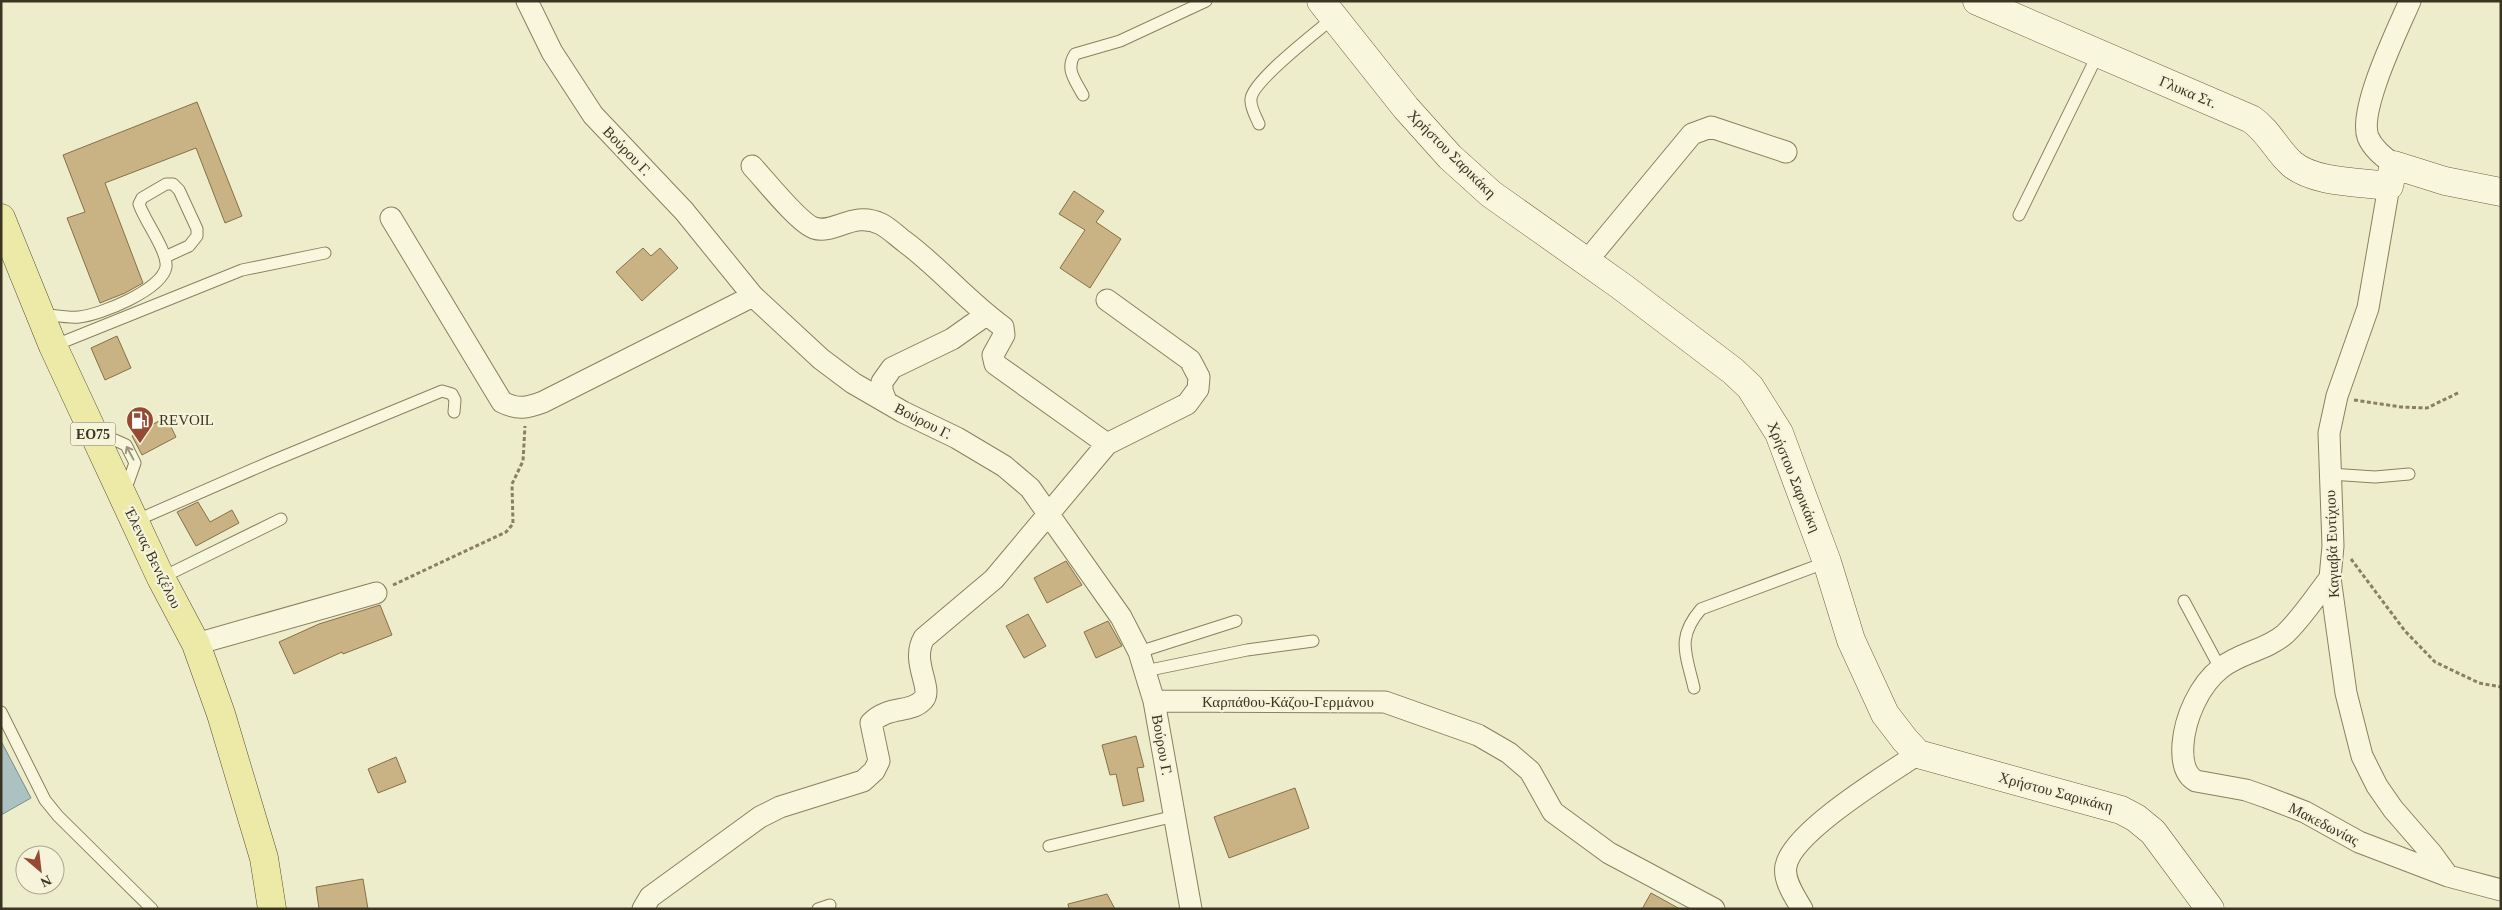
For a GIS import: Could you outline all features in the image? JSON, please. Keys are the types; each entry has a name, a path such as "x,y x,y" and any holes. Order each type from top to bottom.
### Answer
{"main road":[{"name":"Γλυκα Στ.","path":"1977,1 2252,119 2270,135 2291,163 2308,173 2392,176 2445,181 2501,192"},
{"name":"Χρήστου Σαρικάκη","path":"1327,10 1406,108 1450,157 1491,194 1734,371 1750,387 1779,432 1827,562 1850,640 1877,699 1893,726 1918,754 2121,810 2153,832 2210,909"},
{"name":"Έλενας Βενιζέλου","path":"1,218 53,346 161,578 196,644 221,714 264,858 272,909"}],"street":[{"name":"Βούρου Γ.","path":"526,1 552,52 593,115 684,211 753,296 822,359 853,382 903,412 957,438 1004,466 1030,488 1049,513 1121,617 1142,661 1154,701 1191,909"},
{"path":"2392,176 2368,135 2368,111 2383,63 2410,1"},
{"path":"1586,262 1692,134 1698,130 1711,127 1786,152"},
{"path":"752,166 803,221 814,228 823,229 854,219 881,224 933,263 986,315 1003,327 1005,331 993,355 995,364 1107,444"},
{"name":"Καγιαβά Ευτίχιου","path":"2392,176 2368,308 2337,396 2328,433 2333,546 2330,578 2346,693 2362,756 2377,786 2393,809 2448,876"},
{"path":"391,218 502,402 514,408 527,408 753,296"},
{"path":"642,909 650,897 760,817 780,807 863,780 874,771 879,761 871,723 884,712 914,706 924,700 926,691 918,657 918,647 924,638 994,579 1107,444 1188,404 1198,389 1199,377 1190,360 1107,300"},
{"path":"886,401 882,391 882,382 892,368 952,339 986,315"},
{"path":"2220,668 2283,635 2330,578"},
{"path":"196,644 376,593"},
{"name":"Μακεδωνίας","path":"2220,668 2204,687 2188,715 2184,728 2182,758 2190,778 2196,781 2246,790 2266,797 2305,812 2359,842 2448,876"},
{"name":"Καρπάθου-Κάζου-Γερμάνου","path":"1154,701 1385,702 1478,735 1509,753 1530,771 1553,812 1601,847 1714,909"},
{"path":"1802,909 1786,874 1786,867 1792,852 1838,809 1918,754"},
{"path":"2448,876 2501,890"}],"lane":[{"path":"1083,95 1070,70 1070,61 1075,54 1120,41 1206,1"},
{"path":"1259,124 1251,106 1252,93 1266,75 1327,10"},
{"path":"2018,215 2098,54"},
{"path":"41,314 76,318 117,307 157,281 166,268 165,257 139,204 142,198 166,184 172,184 179,190 197,229 197,236 189,246 165,257"},
{"path":"53,346 242,270 325,253"},
{"path":"135,521 270,462 442,391 452,394 456,400 454,412"},
{"path":"2330,474 2375,477 2409,474"},
{"path":"161,578 281,519"},
{"path":"1694,688 1684,641 1689,623 1701,609 1827,562"},
{"path":"2184,601 2220,668"},
{"path":"1142,661 1236,620"},
{"path":"1142,661 1313,641"},
{"path":"1,712 45,800 58,816 152,909"},
{"path":"1049,846 1175,816"},
{"path":"818,909 830,905"}],"path":[{"path":"2337,396 2401,407 2427,408 2460,392"},
{"path":"376,593 506,532 514,524 512,484 523,461 527,408"},
{"path":"2333,546 2345,550 2405,631 2435,662 2479,683 2501,687"}],"water":[{"path":"1,741 31,798 1,815"}],"building":[{"path":"197,102 242,216 225,223 196,148 105,183 143,283 100,303 67,218 85,212 63,155"},
{"path":"1074,191 1104,211 1096,222 1121,239 1090,288 1060,268 1085,230 1059,214"},
{"path":"643,248 651,256 660,248 678,268 642,301 616,272"},
{"path":"117,336 131,368 105,380 91,348"},
{"path":"166,417 176,437 142,455 132,436"},
{"path":"198,502 210,522 232,510 239,523 196,546 177,512"},
{"path":"1066,561 1082,585 1047,603 1034,578"},
{"path":"380,605 392,635 343,654 342,652 294,674 279,642 319,624"},
{"path":"1028,614 1046,646 1024,658 1006,626"},
{"path":"1108,621 1122,646 1096,658 1084,632"},
{"path":"1136,736 1144,767 1137,768 1144,801 1123,806 1116,774 1110,775 1102,745"},
{"path":"396,757 406,782 378,793 368,769"},
{"path":"1295,788 1309,828 1229,858 1214,817"},
{"path":"363,879 368,909 319,909 316,887"},
{"path":"1651,893 1680,909 1642,909"},
{"path":"1107,894 1115,909 1069,909 1068,904"}],"place":[{"name":"REVOIL","path":"140,444"}]}
